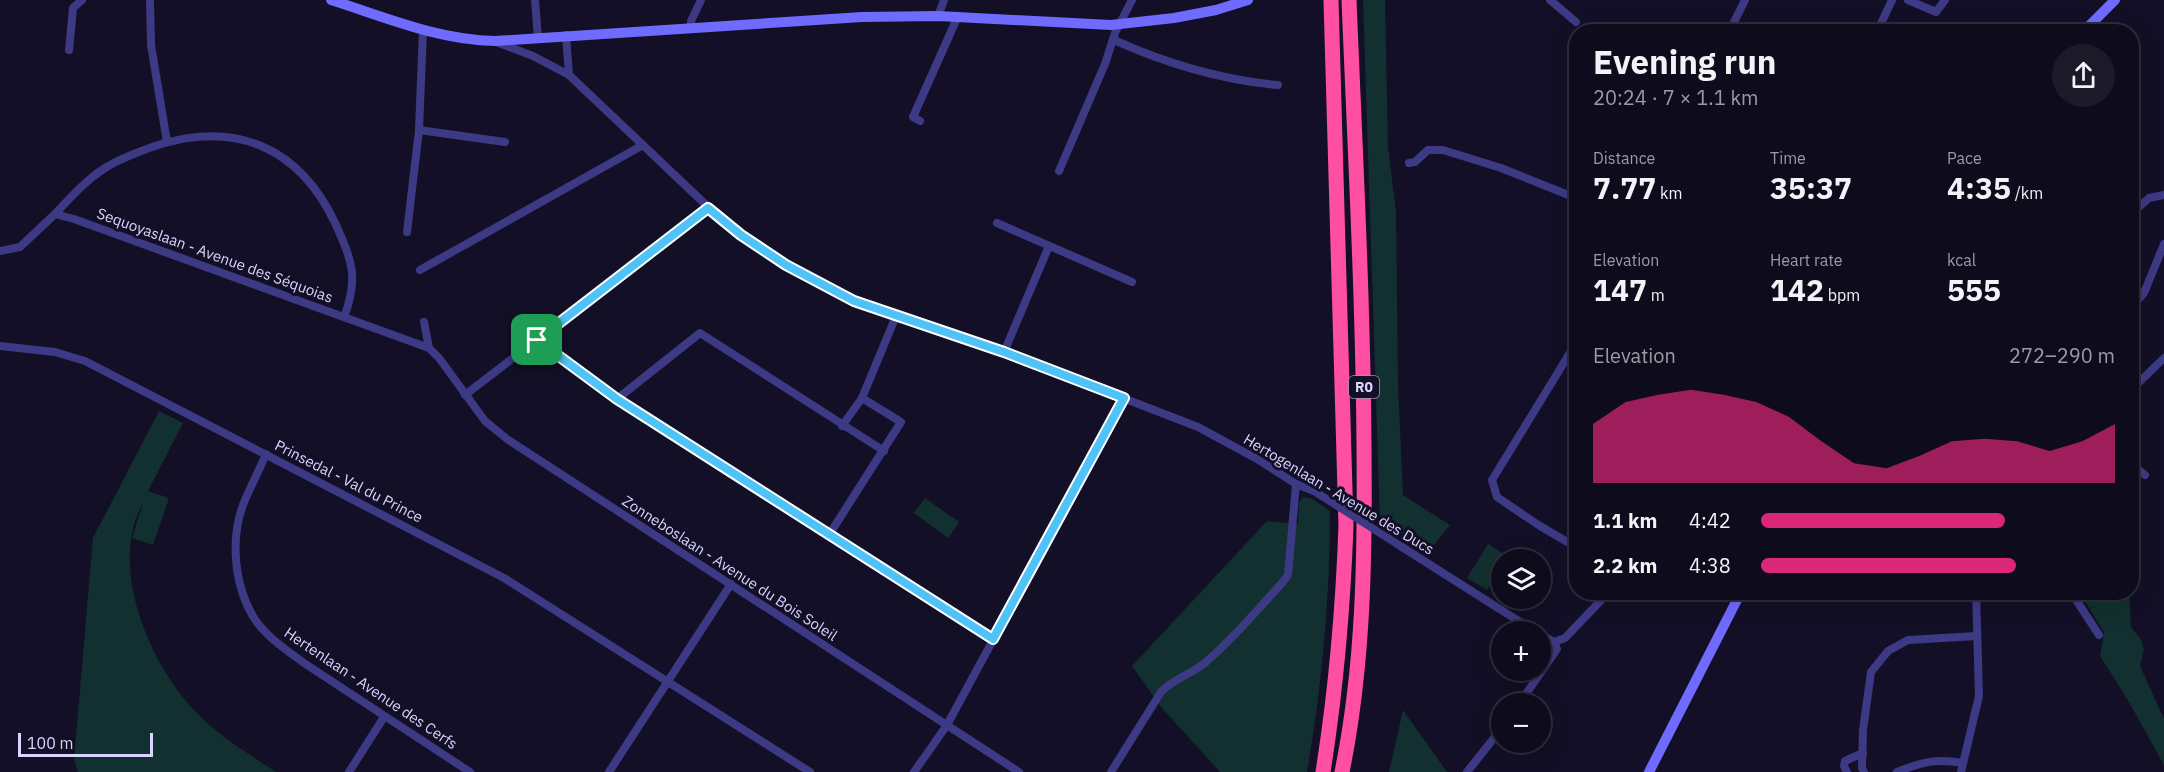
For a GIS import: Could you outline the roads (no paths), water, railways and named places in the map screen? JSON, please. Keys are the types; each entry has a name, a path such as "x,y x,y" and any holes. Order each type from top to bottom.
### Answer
{"highway":[{"name":"R0","path":"1323,772 1335,689 1346,526 1330,0"},
{"name":"R0","path":"1342,772 1356,685 1365,542 1364,359 1349,0"}],"street":[{"path":"69,50 73,8 82,0"},
{"path":"150,0 151,45 167,142"},
{"path":"331,0 423,30 457,38 495,41 862,17 958,16 1111,25 1174,18 1216,10 1248,0"},
{"path":"535,0 538,38"},
{"path":"691,28 691,21 701,0"},
{"path":"938,16 944,0"},
{"path":"1059,171 1132,0"},
{"path":"1550,0 1576,22"},
{"path":"1733,24 1745,0"},
{"path":"1881,24 1892,0"},
{"path":"1908,0 1936,12 1945,0"},
{"path":"2091,24 2115,0"},
{"path":"920,121 913,117 958,16"},
{"path":"407,232 419,130 423,30"},
{"path":"566,35 569,75"},
{"path":"1114,40 1185,66 1246,82 1278,86"},
{"name":"Hertogenlaan - Avenue des Ducs","path":"495,41 533,56 569,75 708,208 741,235 815,281 854,301 1004,352 1198,427 1257,459 1296,484 1314,491 1518,621"},
{"path":"419,130 505,142"},
{"path":"0,251 20,247 89,180 106,167 131,154 167,142 206,135 242,139 275,153 297,168 317,192 331,214 351,262 354,287 344,317"},
{"path":"420,270 643,145"},
{"path":"1409,163 1415,162 1428,150 1443,150 1521,175 1569,195"},
{"path":"2139,207 2155,195 2164,195"},
{"path":"465,395 708,208"},
{"name":"Sequoyaslaan - Avenue des Séquoias","path":"55,214 75,219 429,348 445,366"},
{"path":"997,223 1131,282"},
{"path":"2139,299 2144,293 2164,244"},
{"path":"1004,352 1050,246"},
{"path":"842,426 862,398 896,316"},
{"path":"424,322 429,348"},
{"path":"617,399 700,333 884,451"},
{"path":"537,340 617,399 993,639"},
{"name":"Prinsedal - Val du Prince","path":"0,346 55,352 75,357 496,573 810,772"},
{"path":"1569,354 1492,480 1497,497 1569,543"},
{"path":"2139,382 2164,358"},
{"name":"Zonneboslaan - Avenue du Bois Soleil","path":"445,366 485,421 507,439 1019,772"},
{"path":"829,535 901,422 862,398"},
{"path":"914,772 947,725 1124,398"},
{"name":"Hertenlaan - Avenue des Cerfs","path":"266,454 243,505 238,528 237,564 247,603 256,621 282,647 384,717 470,772"},
{"path":"2139,470 2145,475"},
{"path":"1111,772 1153,704 1169,684 1195,672 1210,659 1288,575 1296,484"},
{"path":"609,772 731,584"},
{"path":"1554,642 1565,638 1601,600"},
{"path":"1649,772 1737,600"},
{"path":"1961,772 1978,696 1976,600"},
{"path":"2076,600 2099,635"},
{"path":"1864,772 1862,768 1863,730 1871,672 1888,651 1908,640 1977,636"},
{"path":"1527,693 1557,649 1551,640"},
{"path":"349,772 384,717"},
{"path":"1467,772 1491,742"},
{"path":"1846,772 1845,761 1863,753"},
{"path":"1897,772 1919,763 1942,759 1963,763"}]}
